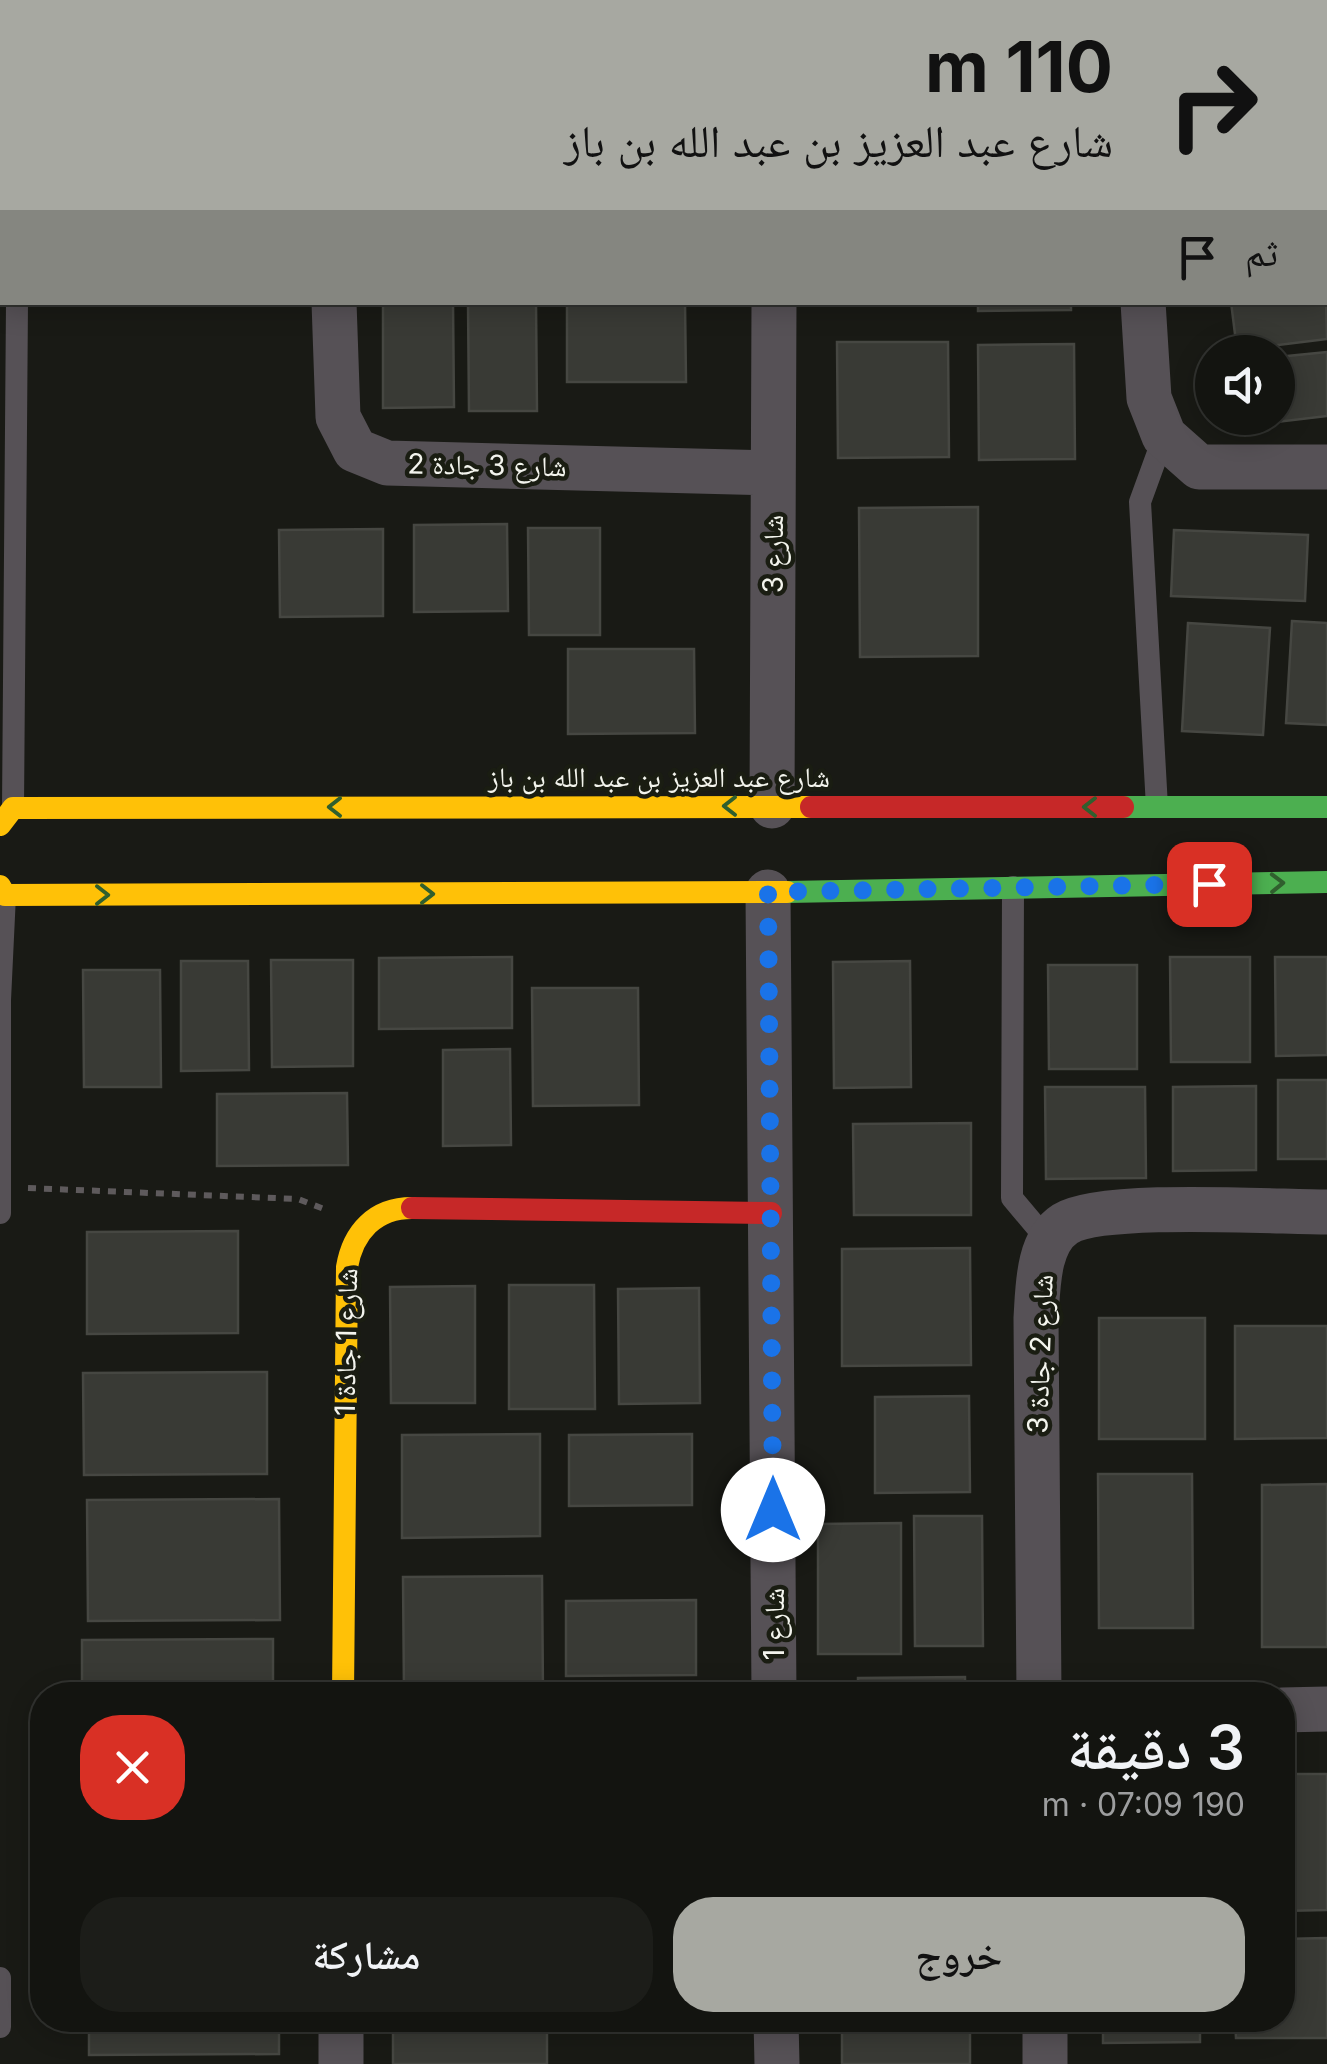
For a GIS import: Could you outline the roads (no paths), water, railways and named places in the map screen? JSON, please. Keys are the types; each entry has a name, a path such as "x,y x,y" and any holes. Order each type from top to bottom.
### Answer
{"street":[{"name":"شارع 3 جادة 2","path":"334,305 338,417 355,450 387,462 773,473"},
{"name":"شارع 3","path":"772,806 774,305"},
{"path":"1143,305 1149,398 1164,436 1198,467 1327,467"},
{"name":"شارع عبد العزيز بن عبد الله بن باز","path":"7,816 772,806 1327,807"},
{"path":"2,890 768,892 1327,882"},
{"name":"شارع 1","path":"768,892 774,1682"},
{"name":"شارع 1 جادة 1","path":"343,1682 345,1282 355,1233 370,1220 396,1208 771,1213"},
{"name":"شارع 2 جادة 3","path":"1039,1682 1036,1318 1039,1276 1050,1242 1065,1224 1110,1211 1327,1212"},
{"path":"1295,1710 1327,1709"},
{"path":"341,2032 341,2064"},
{"path":"776,2032 776,2064"},
{"path":"1044,2032 1045,2064"}],"lane":[{"path":"7,816 17,305"},
{"path":"1157,808 1140,502 1164,436"},
{"path":"1013,888 1012,1198 1050,1242"},
{"path":"0,1212 2,890"},
{"path":"0,1978 0,2027"}]}
